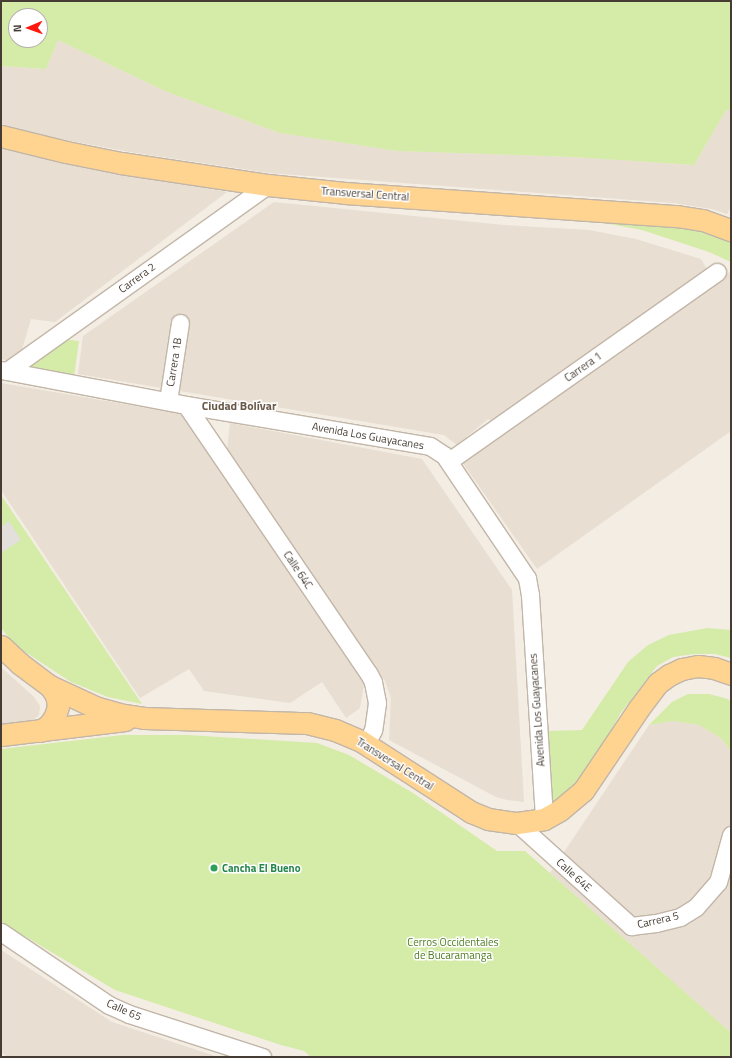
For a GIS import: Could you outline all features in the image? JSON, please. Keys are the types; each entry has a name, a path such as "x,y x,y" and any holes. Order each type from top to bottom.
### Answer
{"main road":[{"name":"Transversal Central","path":"1,136 66,152 121,163 268,185 346,193 691,218 731,230"},
{"name":"Transversal Central","path":"1,646 19,663 50,686 95,707 119,714 144,718 307,724 335,730 366,744 471,812 488,819 517,823 544,819 560,810 583,791 639,708 658,683 682,669 698,666 714,668 731,674"},
{"path":"40,731 49,725 55,716 58,706 56,695 50,686"},
{"path":"1,736 144,718"}],"street":[{"name":"Carrera 2","path":"4,370 268,185"},
{"name":"Carrera 1","path":"449,461 717,272"},
{"name":"Carrera 1B","path":"168,402 180,323"},
{"name":"Avenida Los Guayacanes","path":"4,370 168,402 430,446 438,450 449,461 527,578 530,595 544,819"},
{"name":"Calle 64C","path":"186,405 369,674 375,690 376,709 372,730 366,744"},
{"name":"Calle 64E","path":"517,823 631,926"},
{"name":"Carrera 5","path":"631,926 656,923 680,917 696,907 718,882 731,835"},
{"name":"Calle 65","path":"1,932 109,1005 233,1053 262,1057"}],"shaded area":[{"path":"58,40 167,92 280,133 397,151 574,157 694,165 726,110 731,110 731,207 727,214 712,209 673,203 269,173 136,153 43,136 1,124 1,66 46,69"},
{"path":"1,146 45,158 227,192 55,322 31,319 18,363 1,359"},
{"path":"274,202 504,225 589,230 636,239 701,259 707,269 495,423 488,419 457,445 444,435 78,374 83,336"},
{"path":"731,271 731,431 537,569 462,462"},
{"path":"1,383 182,414 364,684 360,708 346,718 322,682 290,703 204,691 189,669 140,698 1,490"},
{"path":"230,423 422,459 512,590 524,802 496,797 389,740 391,698 385,681 227,450"},
{"path":"9,521 21,540 1,553 1,527"},
{"path":"1,667 34,697 40,706 39,715 32,721 1,724"},
{"path":"673,721 699,725 721,738 731,751 730,1032 550,873 649,725"},
{"path":"1,950 112,1022 218,1057 7,1057 1,1052"}],"green space":[{"path":"1,1 731,1 731,110 726,110 694,165 574,157 397,151 280,133 167,92 58,40 46,69 1,66"},
{"path":"560,215 672,225 713,233 731,242 731,262 709,252 642,230"},
{"path":"62,339 79,341 74,376 23,368"},
{"path":"1,495 142,704 108,697 71,682 16,646 1,628"},
{"path":"707,628 731,630 731,658 715,654 694,654 673,657 657,666 620,714 604,743 571,790 552,803 548,731 582,730 628,662 648,645 669,635"},
{"path":"688,694 709,694 728,699 731,702 731,751 721,738 699,725 673,721 649,725 672,702"},
{"name":"Cerros Occidentales de Bucaramanga","path":"123,735 187,735 317,743 349,755 413,793 497,851 525,851 729,1031 731,1030 731,1057 311,1057 304,1051 281,1045 115,990 1,922 1,749"}],"place":[{"name":"Cancha El Bueno","path":"214,868"}],"district":[{"name":"Ciudad Bolívar","path":"239,406"}]}
